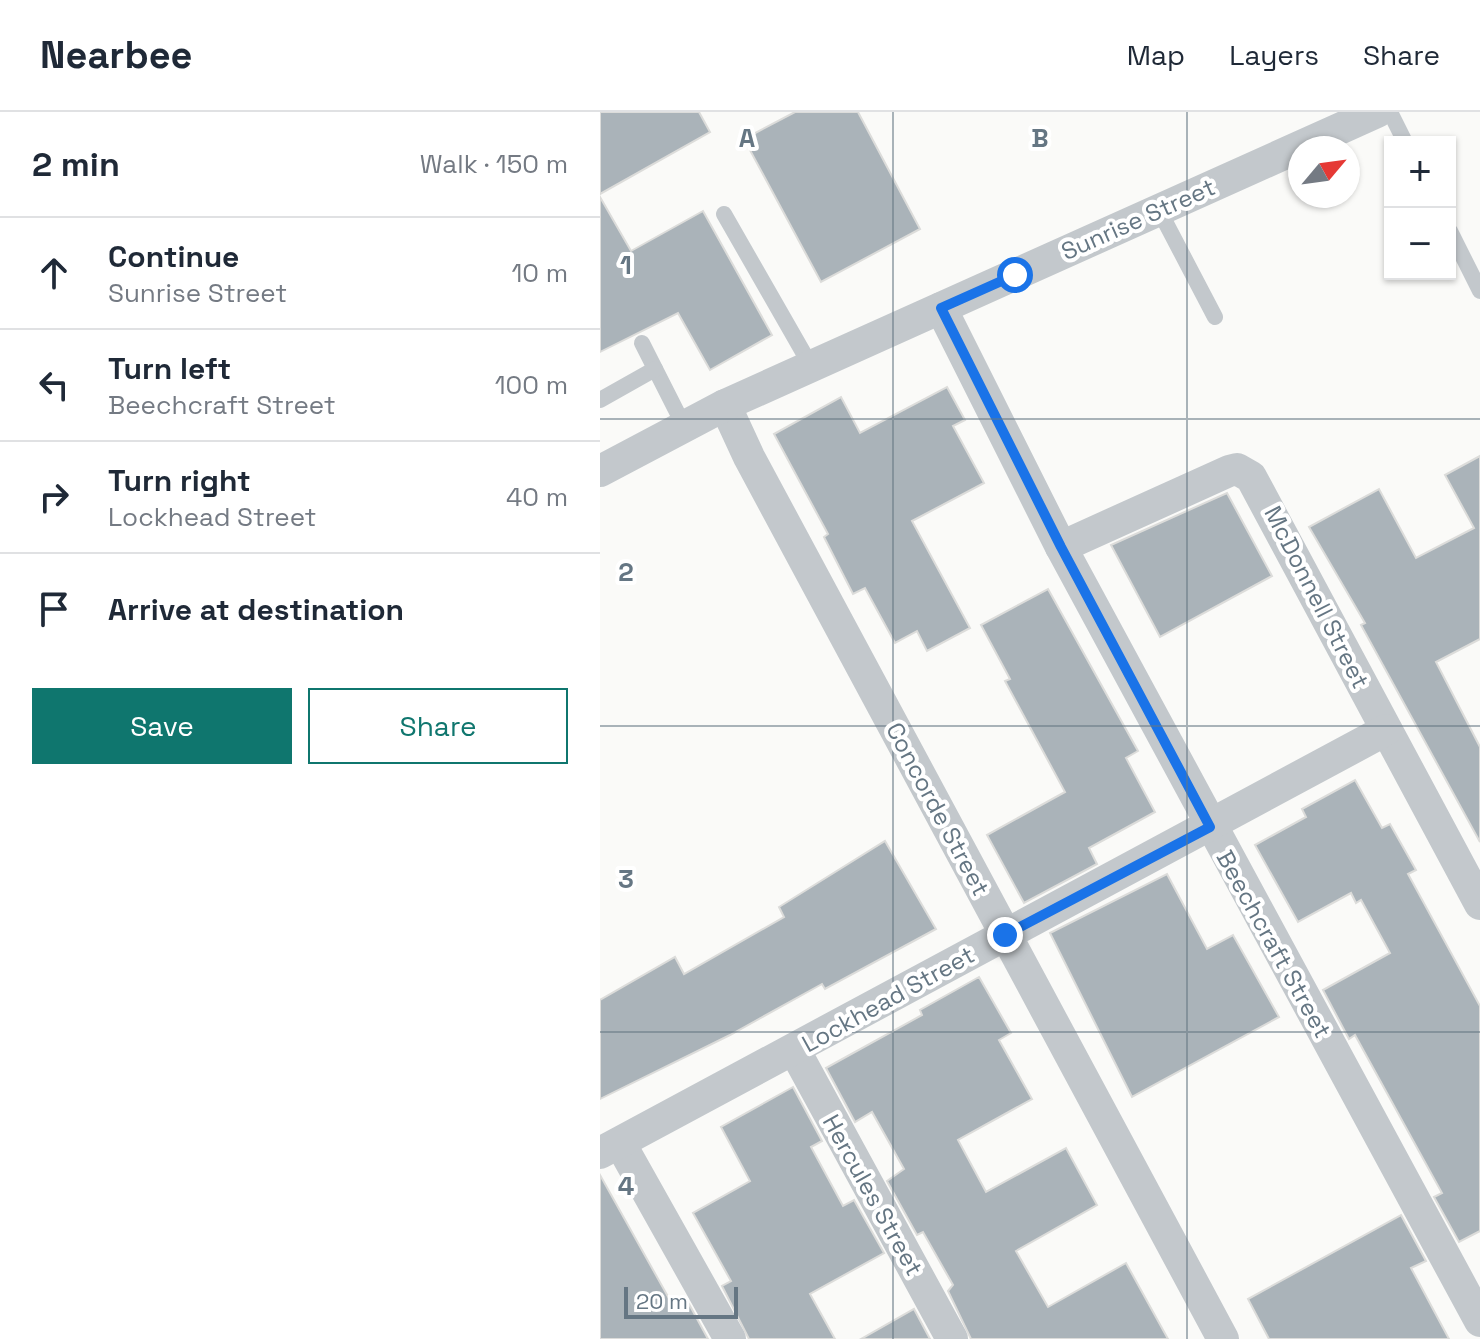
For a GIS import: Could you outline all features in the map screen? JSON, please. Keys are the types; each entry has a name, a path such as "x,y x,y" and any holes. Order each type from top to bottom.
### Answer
{"street":[{"name":"Sunrise Street","path":"600,471 725,405 1377,112"},
{"name":"Beechcraft Street","path":"941,308 1061,547 1480,1321"},
{"name":"Concorde Street","path":"725,405 1223,1339"},
{"name":"McDonnell Street","path":"1061,547 1229,471 1244,471 1258,484 1480,904"},
{"name":"Lockhead Street","path":"610,1148 1386,730"},
{"name":"Hercules Street","path":"795,1051 952,1339"},
{"path":"610,1148 730,1339"}],"lane":[{"path":"1390,112 1402,136"},
{"path":"1159,210 1215,317"},
{"path":"724,214 811,366"},
{"path":"1456,243 1480,291"},
{"path":"642,343 684,426"},
{"path":"600,400 655,369"}],"building":[{"path":"600,112 699,112 710,132 600,194"},
{"path":"795,112 858,112 920,229 821,282 744,139"},
{"path":"600,197 631,251 703,211 772,335 710,370 678,313 600,352"},
{"path":"947,387 965,420 953,426 984,483 912,521 970,628 927,651 917,631 895,643 865,588 853,594 824,537 828,534 774,434 841,397 860,433"},
{"path":"1480,456 1480,639 1436,662 1480,747 1480,842 1361,625 1365,623 1309,527 1379,489 1416,558 1474,528 1445,475"},
{"path":"1227,493 1272,576 1160,637 1111,545"},
{"path":"1048,589 1138,751 1126,758 1155,812 1089,848 1097,864 1024,903 987,835 1065,792 1005,681 1010,679 981,625"},
{"path":"1355,780 1382,828 1390,824 1416,870 1408,874 1480,1006 1480,1231 1459,1242 1434,1197 1442,1193 1355,1035 1349,1039 1323,990 1390,953 1361,900 1356,903 1351,893 1298,922 1255,845 1306,817 1302,809"},
{"path":"885,841 936,929 825,989 822,984 730,1035 600,1099 600,1000 675,957 684,974 784,917 779,907"},
{"path":"1167,874 1207,949 1233,935 1279,1017 1132,1097 1050,933"},
{"path":"979,977 1011,1033 999,1040 1032,1099 958,1140 986,1192 1066,1148 1097,1205 1016,1251 1048,1307 1126,1263 1168,1339 971,1339 948,1291 953,1285 923,1232 917,1235 887,1181 904,1169 872,1112 855,1122 826,1068 922,1015 920,1010"},
{"path":"793,1087 822,1141 811,1147 843,1206 854,1200 884,1253 810,1294 835,1339 749,1339 722,1286 731,1281 693,1213 750,1181 721,1127"},
{"path":"600,1175 676,1311 689,1304 708,1339 600,1339"},
{"path":"1401,1215 1426,1261 1411,1268 1449,1339 1269,1339 1248,1299"},
{"path":"914,1309 930,1339 861,1339"}],"route":[{"path":"1005,935 1210,827 1061,547 941,308 1015,275"}]}
